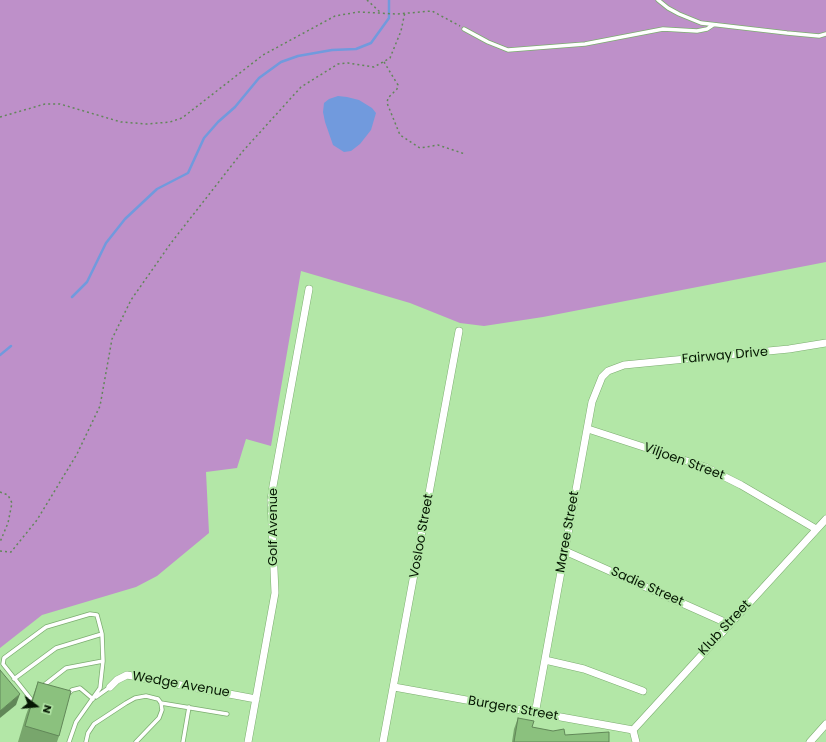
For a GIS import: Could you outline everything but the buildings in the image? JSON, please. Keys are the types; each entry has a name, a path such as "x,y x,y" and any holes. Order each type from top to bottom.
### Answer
{"street":[{"name":"Golf Avenue","path":"248,742 275,593 272,500 273,486 308,289"},
{"name":"Vosloo Street","path":"383,742 459,330"},
{"name":"Fairway Drive","path":"624,365 789,350 826,343"},
{"name":"Maree Street","path":"535,714 592,402 598,384 608,371 624,365"},
{"name":"Viljoen Street","path":"588,429 705,467 741,485 816,529"},
{"name":"Klub Street","path":"633,730 826,519"},
{"name":"Sadie Street","path":"565,551 729,624"},
{"path":"545,660 584,669 643,691"},
{"name":"Wedge Avenue","path":"110,687 123,676 131,676 256,699"},
{"name":"Burgers Street","path":"394,687 535,714 633,730"},
{"path":"810,742 826,724"},
{"path":"633,730 636,742"}],"lane":[{"path":"658,0 679,14 713,25 804,35 826,34"},
{"path":"464,29 488,42 508,50 585,44 663,30 697,31 707,29 713,25"},
{"path":"35,705 3,664 4,658 46,627 95,614 99,617 102,634 103,661 100,688 76,722 69,742"},
{"path":"14,678 56,648 102,634"},
{"path":"41,688 66,668 103,661"},
{"path":"63,698 78,687 93,699"},
{"path":"93,699 110,687"},
{"path":"86,742 88,733 94,724 135,698 146,696 158,699 162,703 227,714"},
{"path":"136,742 159,718 162,710 162,703"},
{"path":"183,742 189,707"}],"path":[{"path":"367,0 381,12"},
{"path":"0,117 45,104 60,104 120,122 147,124 170,122 182,118 262,55 313,26 335,16 358,12 381,12 395,14 432,10 442,14 464,29"},
{"path":"0,551 11,552 37,520 77,454 100,406 112,340 131,300 171,243 243,151 302,87 338,64 348,63 374,67 390,58 405,12"},
{"path":"384,62 398,85 397,89 388,98 387,103 400,135 420,148 438,145 465,154"},
{"path":"0,492 8,495 12,503 8,523 0,542"}],"shaded area":[{"path":"0,0 826,0 826,262 543,317 484,326 460,323 410,303 301,271 271,446 246,439 237,468 206,472 209,533 157,576 136,587 42,615 0,648"}],"water":[{"path":"338,96 359,100 372,108 376,113 371,130 360,144 351,151 344,152 333,145 325,122 323,112 324,103 329,99"}],"waterway":[{"path":"72,297 87,282 106,243 125,219 157,189 188,173 204,138 218,122 235,107 259,78 281,62 298,56 332,50 356,49 371,43 389,18 389,0"},
{"path":"0,355 11,346"}]}
